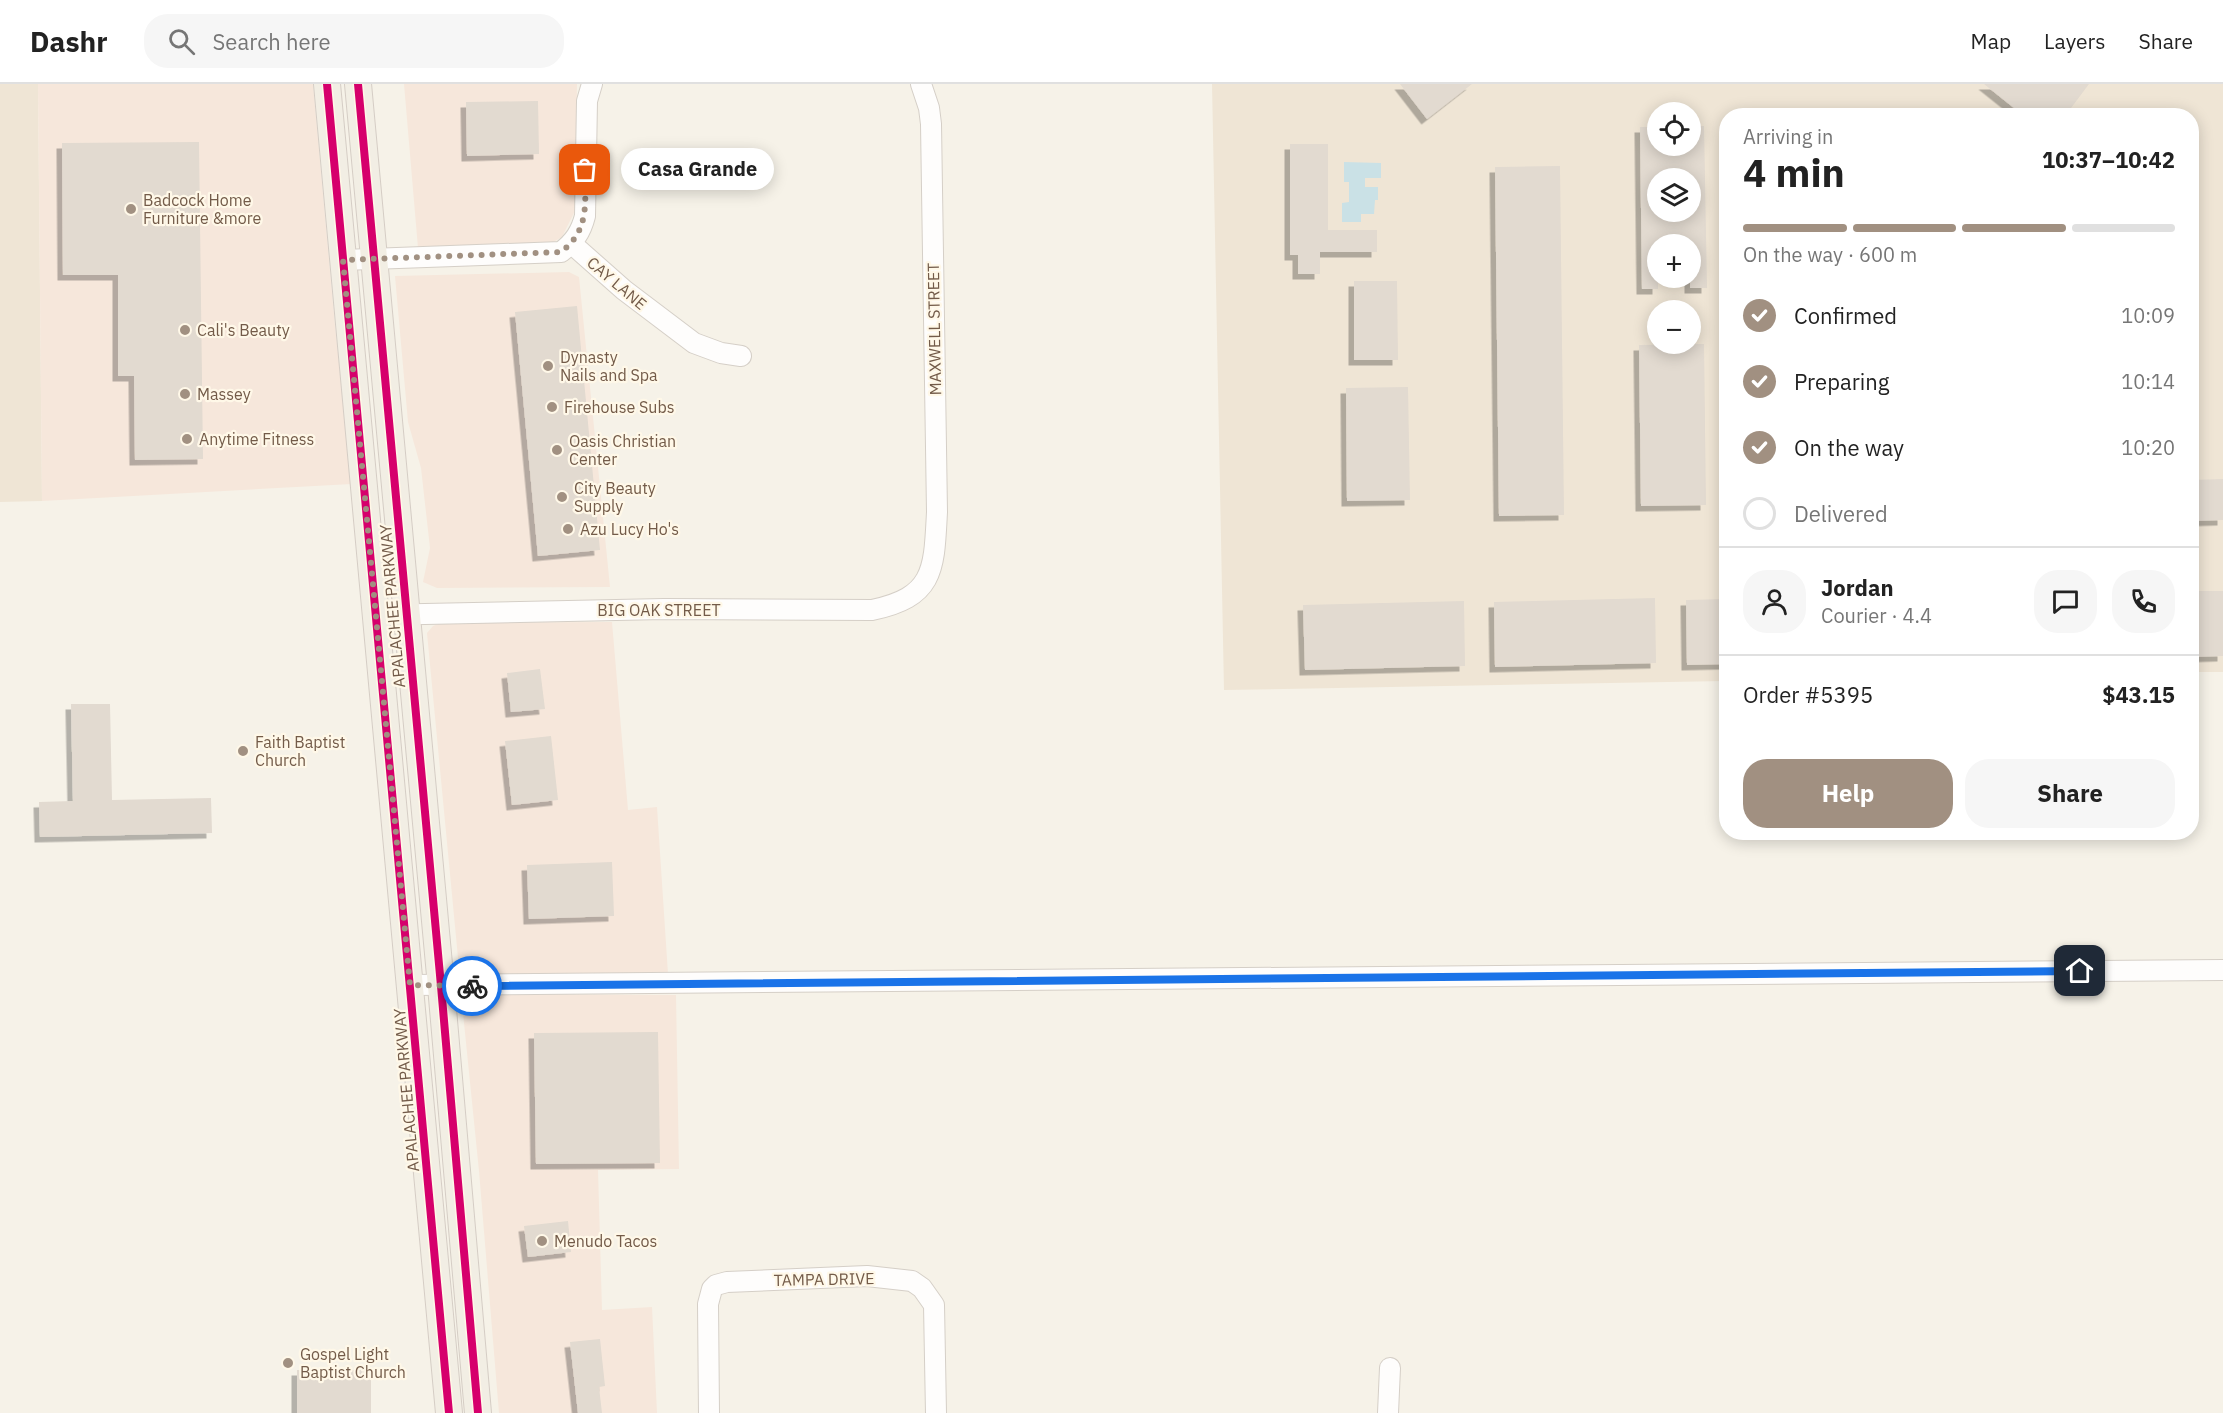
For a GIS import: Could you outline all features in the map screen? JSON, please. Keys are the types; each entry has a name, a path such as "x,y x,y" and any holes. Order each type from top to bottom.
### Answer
{"main road":[{"name":"APALACHEE PARKWAY","path":"327,84 449,1413"},
{"name":"APALACHEE PARKWAY","path":"358,84 478,1413"}],"street":[{"path":"572,244 582,228 585,216 587,101 592,84"},
{"name":"MAXWELL STREET","path":"921,84 929,108 931,136 937,512 935,558 929,574"},
{"name":"CAY LANE","path":"343,260 530,255 561,252 572,244 624,290 694,343 721,353 741,356"},
{"name":"BIG OAK STREET","path":"376,615 664,609 872,610 900,603 918,590 929,574"},
{"path":"410,985 2223,970"},
{"name":"TAMPA DRIVE","path":"709,1413 708,1304 712,1289 716,1285 727,1282 867,1276 912,1281 931,1298 936,1328 936,1413"},
{"path":"1388,1413 1390,1368"}],"shaded area":[{"path":"0,84 38,84 42,501 0,502"},
{"path":"38,84 313,84 352,484 42,501"},
{"path":"404,84 577,84 575,211 562,237 550,244 418,248"},
{"path":"1212,84 2223,84 2223,672 2199,672 2199,108 1719,108 1719,681 1224,690"},
{"path":"569,272 579,277 610,587 437,588 423,582 430,548 421,468 408,422 395,276"},
{"path":"612,622 628,810 657,807 668,974 525,977 473,974 459,968 427,633 433,626 441,623"},
{"path":"477,994 676,995 679,1169 598,1170 602,1310 652,1307 657,1413 499,1413 479,1171 462,1003"}],"water":[{"path":"1344,162 1381,163 1381,178 1365,178 1365,187 1378,187 1378,200 1375,200 1374,214 1361,214 1361,222 1342,222 1342,203 1349,202 1349,182 1344,182"}],"building":[{"path":"1400,84 1472,84 1427,119"},
{"path":"1984,84 2089,84 2071,108 2014,108"},
{"path":"538,101 539,154 467,156 466,102"},
{"path":"1701,126 1704,126 1707,288 1701,288 1701,234 1647,234 1647,288 1658,289 1642,289 1640,127 1647,127 1647,156 1701,156"},
{"path":"199,142 203,459 135,460 134,376 118,376 118,275 63,275 62,143"},
{"path":"1290,144 1328,144 1328,230 1377,230 1377,252 1320,252 1320,274 1298,274 1298,255 1290,255"},
{"path":"1560,166 1564,515 1499,516 1495,167"},
{"path":"1354,281 1397,281 1398,360 1354,360"},
{"path":"577,306 600,550 538,556 515,312"},
{"path":"1701,344 1704,344 1706,505 1641,506 1639,345 1647,345 1647,354 1701,354"},
{"path":"1408,387 1410,500 1347,501 1346,388"},
{"path":"2223,479 2223,520 2199,521 2199,480"},
{"path":"2199,591 2223,591 2223,656 2199,657"},
{"path":"1655,598 1656,663 1495,667 1494,602"},
{"path":"1719,599 1719,664 1687,665 1686,600"},
{"path":"1464,601 1465,666 1305,670 1303,605"},
{"path":"540,669 545,709 511,712 507,673"},
{"path":"71,704 110,704 112,800 211,798 212,833 40,837 39,802 73,801"},
{"path":"551,736 558,800 512,805 505,741"},
{"path":"612,862 614,916 529,919 527,865"},
{"path":"658,1032 660,1163 536,1164 534,1033"},
{"path":"568,1221 571,1252 528,1257 524,1226"},
{"path":"600,1339 605,1386 599,1387 602,1413 578,1413 570,1342"},
{"path":"297,1370 371,1370 371,1413 297,1413"}],"cycle path":[{"path":"327,84 449,1413"},
{"path":"358,84 478,1413"}],"way so far":[{"path":"472,986 410,985 343,260 530,255 561,252 572,244 582,228 585,216 585,170"}],"place":[{"name":"Casa Grande","path":"585,170"},
{"name":"Badcock Home Furniture &more","path":"131,209"},
{"name":"Cali's Beauty","path":"185,330"},
{"name":"Dynasty Nails and Spa","path":"548,366"},
{"name":"Massey","path":"185,394"},
{"name":"Firehouse Subs","path":"552,407"},
{"name":"Anytime Fitness","path":"187,439"},
{"name":"Oasis Christian Center","path":"557,450"},
{"name":"City Beauty Supply","path":"562,497"},
{"name":"Azu Lucy Ho's","path":"568,529"},
{"name":"Faith Baptist Church","path":"243,751"},
{"name":"Menudo Tacos","path":"542,1241"},
{"name":"Gospel Light Baptist Church","path":"288,1363"}],"route":[{"path":"472,986 2080,971"}]}
